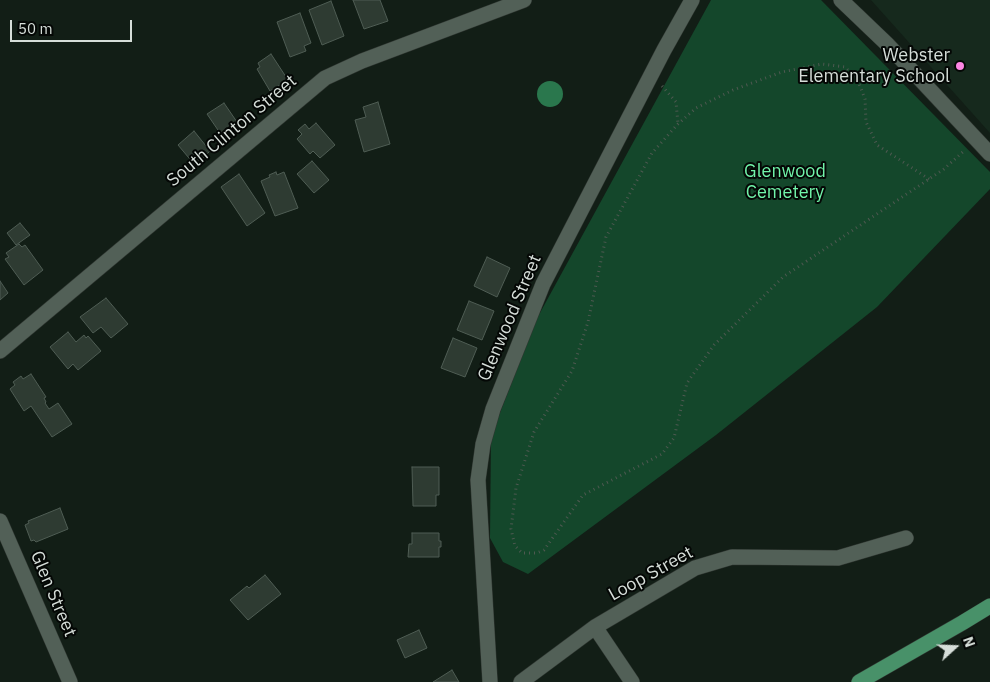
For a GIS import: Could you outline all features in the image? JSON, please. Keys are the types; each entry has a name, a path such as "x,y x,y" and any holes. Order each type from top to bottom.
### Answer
{"main road":[{"path":"859,682 962,624 990,606"}],"street":[{"name":"South Clinton Street","path":"0,350 325,78 499,5 524,0"},
{"name":"Glenwood Street","path":"490,682 478,480 483,444 493,409 543,284 692,0"},
{"path":"841,0 888,45 990,154"},
{"name":"Glen Street","path":"0,521 14,549 70,682"},
{"name":"Loop Street","path":"521,682 595,627 695,568 732,557 838,558 906,538"},
{"path":"595,627 632,682"}],"path":[{"path":"929,179 877,145 866,122 865,99 858,81 845,66 822,64 782,72 733,90 696,108 678,124 652,153 606,237 588,322 572,371 534,432 516,488 511,530 515,546 522,553 537,554 544,550 583,495 662,454 674,438 687,383 714,344 784,277 944,169 977,140"},
{"path":"652,74 676,102 678,124"}],"shaded area":[{"name":"Webster Elementary School","path":"871,0 990,0 990,133"},
{"path":"550,81 559,85 563,94 559,103 550,107 541,103 537,94 541,85"}],"green space":[{"name":"Glenwood Cemetery","path":"711,0 821,0 990,172 990,189 877,307 716,435 528,574 503,562 490,538 491,436 535,322"}],"building":[{"path":"353,0 380,0 388,21 364,29"},
{"path":"331,1 344,36 322,45 309,10"},
{"path":"300,13 311,43 304,46 306,51 290,57 277,22"},
{"path":"271,54 288,80 270,91 257,69 260,67 258,63"},
{"path":"378,102 390,144 364,152 355,120 366,117 363,107"},
{"path":"224,103 237,122 220,133 207,114"},
{"path":"316,123 335,145 320,158 313,151 310,154 297,139 302,134 298,130 305,124 309,129"},
{"path":"194,131 210,151 194,164 178,145"},
{"path":"312,161 329,180 314,193 297,174"},
{"path":"276,172 277,175 284,172 298,208 275,216 261,181"},
{"path":"239,174 265,213 247,226 221,187"},
{"path":"20,223 30,235 16,245 7,233"},
{"path":"19,244 22,247 25,245 43,270 24,285 5,259 9,257 6,253"},
{"path":"487,257 510,268 497,297 474,286"},
{"path":"0,281 8,293 0,300"},
{"path":"106,298 128,324 111,338 101,327 93,333 80,317"},
{"path":"469,301 494,311 482,340 457,330"},
{"path":"68,332 76,342 84,335 86,338 88,336 101,351 78,370 73,364 68,369 50,347"},
{"path":"453,338 477,348 465,377 441,368"},
{"path":"31,374 46,397 44,398 45,403 49,409 58,403 72,424 52,437 31,406 24,411 10,389 15,385 13,382 21,376 23,379"},
{"path":"412,467 439,467 439,495 436,495 436,506 413,506"},
{"path":"60,508 68,529 36,542 34,540 31,541 25,525 29,523 28,521"},
{"path":"412,533 439,533 441,547 439,547 439,557 408,557 409,544 412,544"},
{"path":"265,575 281,594 248,620 230,600 247,586 249,588"},
{"path":"419,630 427,648 405,658 397,640"},
{"path":"452,670 459,682 433,682"}],"place":[{"name":"Webster Elementary School","path":"960,66"}]}
